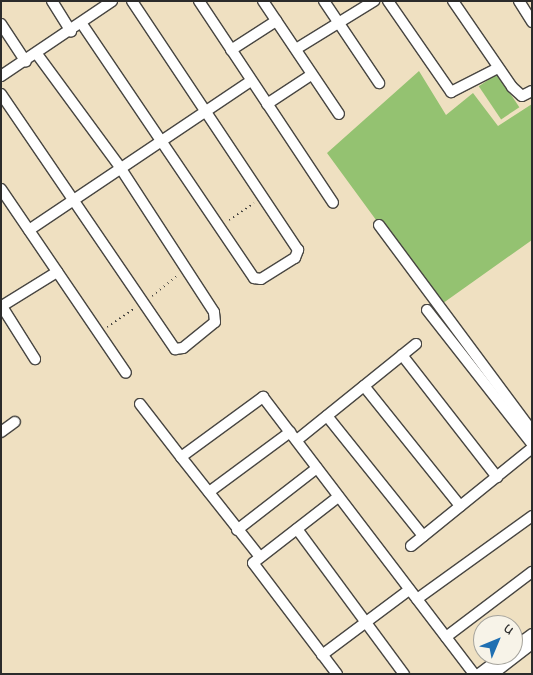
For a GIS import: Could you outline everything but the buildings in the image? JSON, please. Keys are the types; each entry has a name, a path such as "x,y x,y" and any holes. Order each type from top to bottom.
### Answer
{"street":[{"path":"52,1 71,31"},
{"path":"1,76 26,62 112,1"},
{"path":"82,24 254,278 261,279 295,258 298,250 262,197 208,110 132,1"},
{"path":"200,1 332,203"},
{"path":"263,1 296,49 310,75 339,114"},
{"path":"324,1 379,83"},
{"path":"296,49 374,1"},
{"path":"388,1 451,92 498,68"},
{"path":"453,1 498,68 519,94 532,91"},
{"path":"518,1 531,20"},
{"path":"231,50 276,21"},
{"path":"1,24 26,62"},
{"path":"1,94 76,197 141,304 175,349 183,348 216,318 120,167 37,54"},
{"path":"267,104 310,75"},
{"path":"29,230 120,167 251,81"},
{"path":"2,194 29,230 126,373"},
{"path":"379,225 532,431"},
{"path":"36,359 2,305 57,272"},
{"path":"427,310 532,444"},
{"path":"209,492 293,436 327,416 416,344"},
{"path":"402,355 497,477"},
{"path":"364,386 460,506"},
{"path":"181,456 260,397 293,436 474,674"},
{"path":"140,404 260,557"},
{"path":"327,416 423,536"},
{"path":"1,432 15,422"},
{"path":"412,546 532,448"},
{"path":"237,530 317,468"},
{"path":"337,674 254,565 260,557 338,497"},
{"path":"417,599 532,516"},
{"path":"296,529 404,674"},
{"path":"446,637 532,572"},
{"path":"322,656 409,590"},
{"path":"493,674 532,644"},
{"path":"479,674 491,665"}],"path":[{"path":"220,226 262,197"},
{"path":"98,332 141,304 186,270"}],"green space":[{"path":"419,71 446,115 473,93 498,126 532,104 532,240 439,306 327,153"},
{"path":"497,74 519,107 501,119 479,86"}]}
